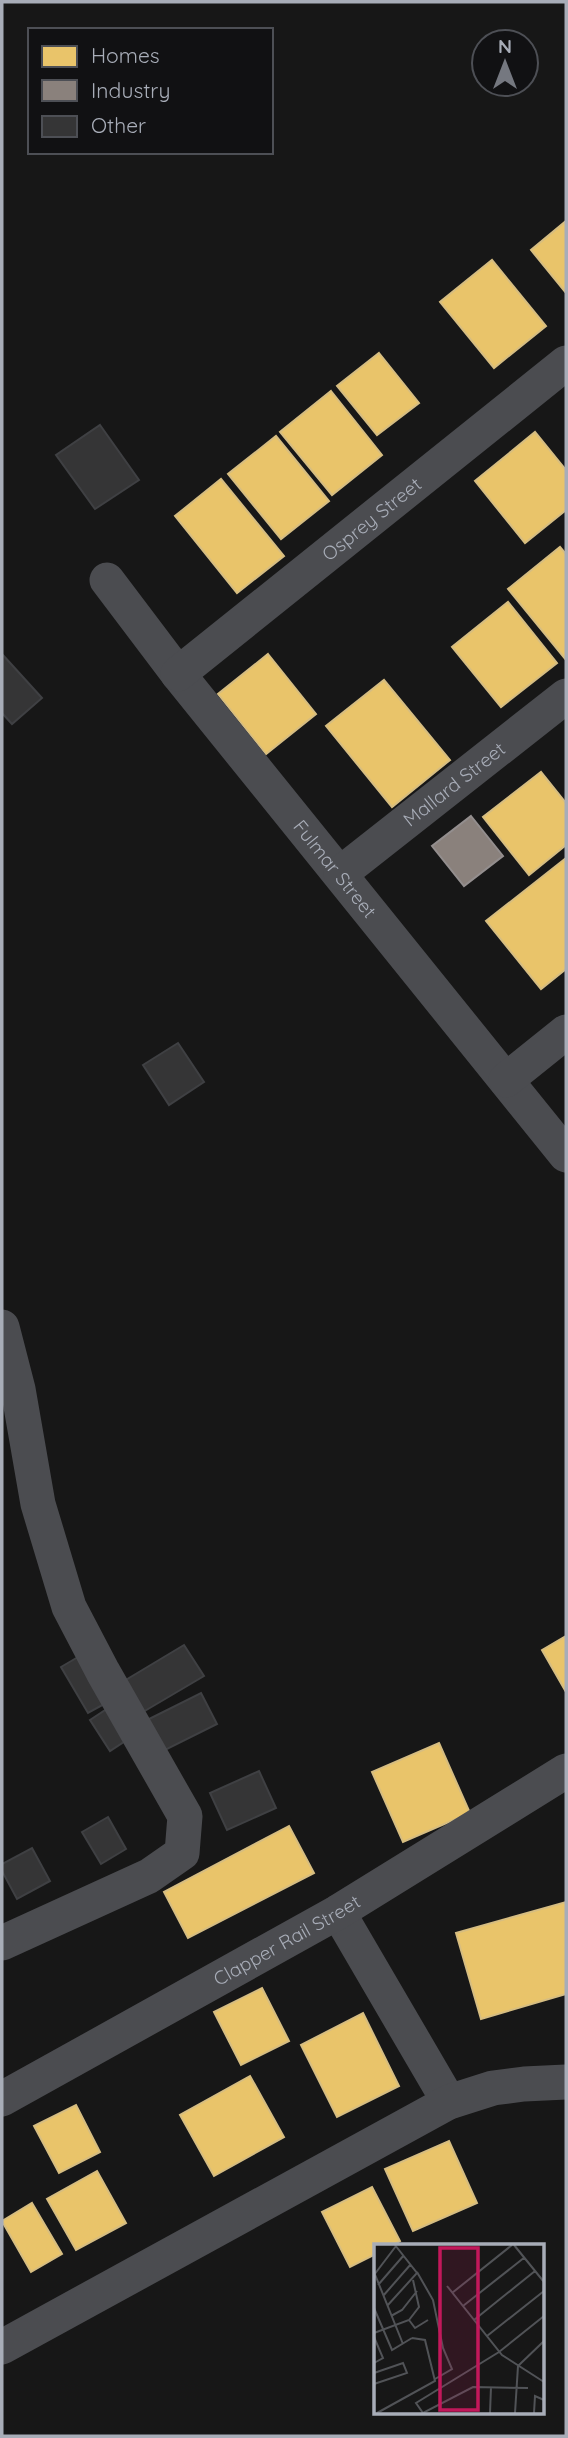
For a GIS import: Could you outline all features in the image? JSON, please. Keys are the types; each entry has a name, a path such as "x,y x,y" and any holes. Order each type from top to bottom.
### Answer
{"street":[{"name":"Osprey Street","path":"178,674 566,363"},
{"name":"Fulmar Street","path":"107,580 178,674 566,1155"},
{"name":"Mallard Street","path":"341,873 566,696"},
{"path":"506,1080 566,1032"},
{"path":"2,1326 13,1367 38,1504 69,1607 185,1816 182,1853 149,1876 2,1943"},
{"name":"Clapper Rail Street","path":"2,2099 338,1912 566,1771"},
{"path":"338,1912 449,2102"},
{"path":"2,2347 449,2102 493,2088 566,2082"}],"building: Homes":[{"path":"566,221 566,293 531,250"},
{"path":"492,260 546,326 494,368 440,302"},
{"path":"379,353 419,403 377,435 337,386"},
{"path":"331,391 382,455 332,495 280,432"},
{"path":"535,432 566,470 566,510 525,543 475,481"},
{"path":"276,436 329,501 281,539 228,474"},
{"path":"221,479 284,556 237,593 175,516"},
{"path":"560,547 566,554 566,660 508,589"},
{"path":"508,602 557,663 501,707 452,647"},
{"path":"268,654 316,714 266,754 218,694"},
{"path":"384,680 450,760 392,807 326,726"},
{"path":"541,772 566,803 566,845 529,875 483,817"},
{"path":"566,858 566,969 541,989 486,921"},
{"path":"566,1636 566,1692 542,1650"},
{"path":"439,1743 470,1813 403,1842 372,1772"},
{"path":"289,1826 314,1873 188,1938 164,1892"},
{"path":"566,1902 566,1994 481,2019 456,1933"},
{"path":"262,1988 289,2041 241,2065 214,2012"},
{"path":"363,2013 399,2086 337,2117 301,2045"},
{"path":"250,2076 284,2137 214,2176 180,2115"},
{"path":"76,2105 100,2152 59,2173 34,2126"},
{"path":"449,2141 477,2203 413,2231 385,2169"},
{"path":"97,2171 126,2223 76,2250 47,2199"},
{"path":"372,2187 400,2241 395,2244 374,2244 374,2255 350,2267 322,2212"},
{"path":"32,2203 62,2254 31,2272 2,2221"}],"building: Industry":[{"path":"471,816 503,856 464,886 432,846"}],"building: Other":[{"path":"100,425 139,480 95,509 56,455"},
{"path":"2,654 42,698 12,724 2,713"},
{"path":"178,1043 204,1082 169,1105 143,1065"},
{"path":"184,1645 204,1676 143,1712 124,1681"},
{"path":"90,1650 117,1697 88,1713 61,1667"},
{"path":"201,1693 217,1724 159,1753 143,1722"},
{"path":"122,1699 142,1730 110,1751 90,1720"},
{"path":"259,1771 276,1808 227,1830 210,1793"},
{"path":"108,1817 126,1849 101,1864 82,1832"},
{"path":"32,1848 50,1881 17,1899 2,1871 2,1864"}]}
